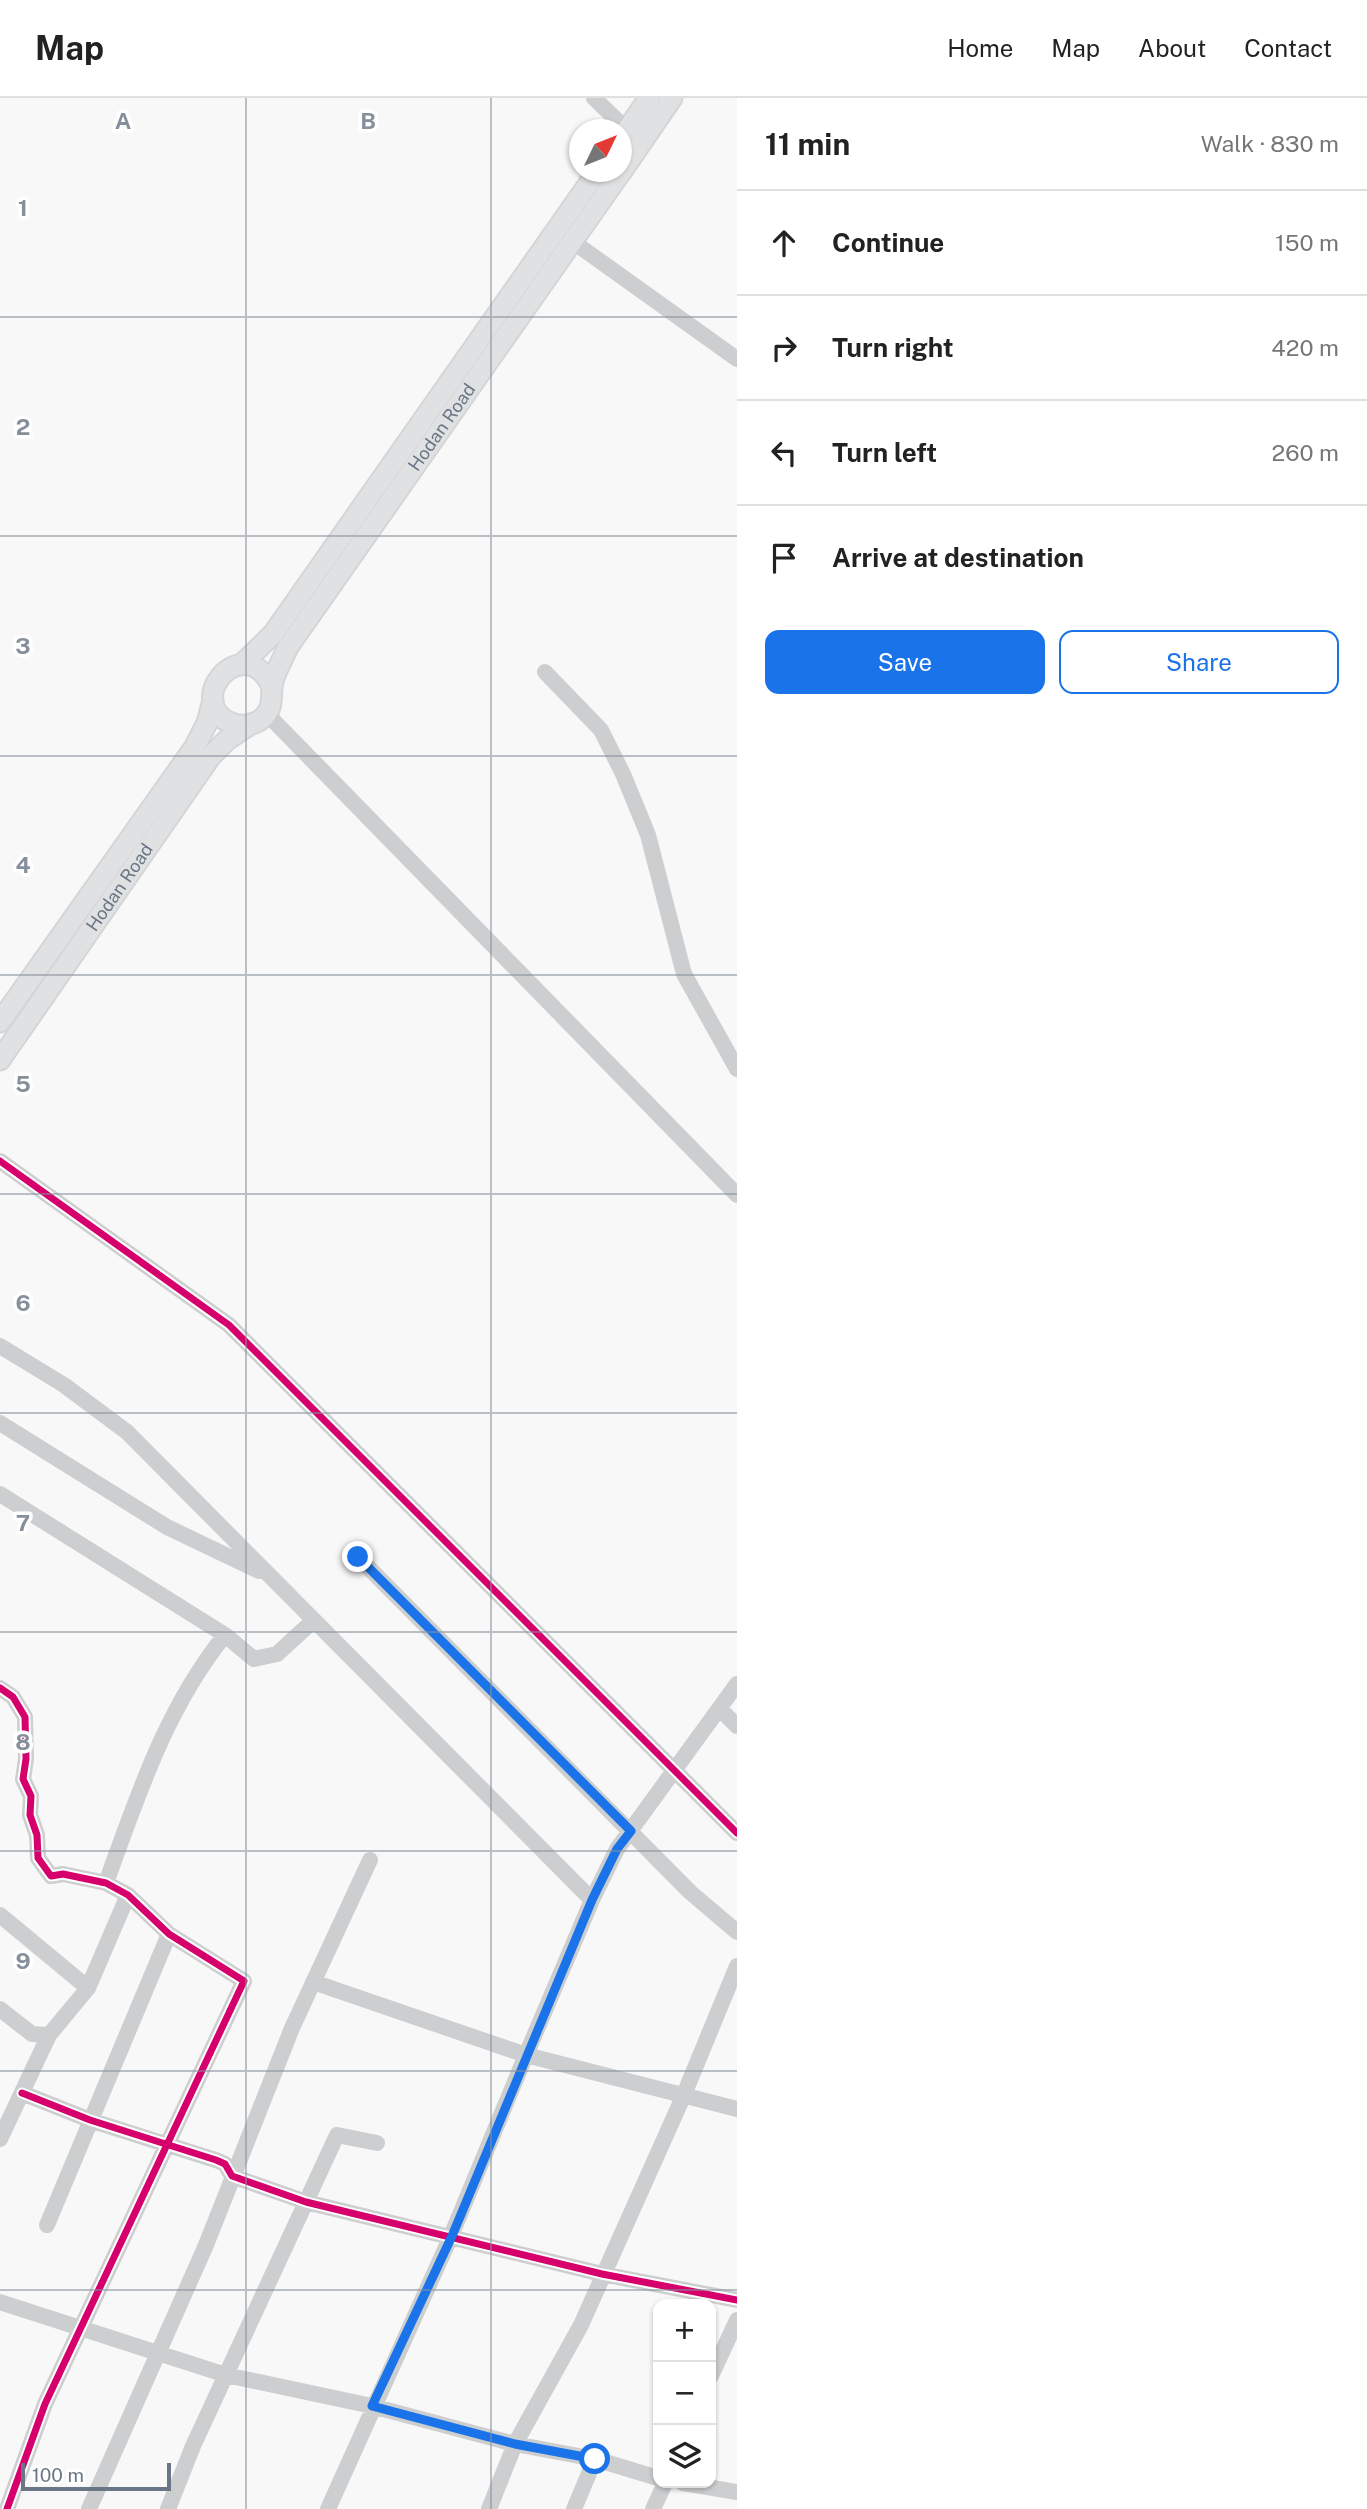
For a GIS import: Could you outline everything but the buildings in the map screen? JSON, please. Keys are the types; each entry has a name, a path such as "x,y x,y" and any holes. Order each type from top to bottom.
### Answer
{"main road":[{"path":"632,122 649,98"},
{"name":"Hodan Road","path":"632,155 672,98"},
{"name":"Hodan Road","path":"0,1022 194,748 207,723 216,680 222,673 241,665 273,634 590,182"},
{"name":"Hodan Road","path":"0,1060 211,757 227,740 259,719 271,705 272,686 288,647 613,182"},
{"path":"241,665 260,670 272,686"},
{"path":"213,700 223,718 232,723 259,719"}],"street":[{"path":"594,98 612,119"},
{"path":"572,242 737,359"},
{"path":"545,672 601,730 623,774 648,835 684,974 737,1069"},
{"path":"259,719 737,1195"},
{"path":"0,1161 229,1325 737,1833"},
{"path":"0,1346 64,1385 127,1432 592,1900"},
{"path":"0,1423 167,1527 268,1576"},
{"path":"0,1494 225,1635 254,1659 277,1654 313,1621"},
{"path":"358,1557 690,1892 737,1932"},
{"path":"106,1883 154,1751 198,1668 225,1635"},
{"path":"328,2509 372,2406 452,2236 592,1900 617,1849 737,1684"},
{"path":"0,1688 13,1697 25,1717 26,1759 23,1779 31,1796 30,1815 37,1835 38,1858 51,1876 63,1874 106,1883 128,1895 169,1934 244,1981 216,2044 165,2143 45,2404 8,2507"},
{"path":"720,1709 737,1726"},
{"path":"89,2509 158,2354 256,2113 370,1860"},
{"path":"0,2139 5,2113 22,2093 49,2035 88,1988 128,1895"},
{"path":"0,1915 88,1988"},
{"path":"47,2225 169,1934"},
{"path":"489,2509 515,2444 581,2325 683,2097 737,1966"},
{"path":"313,1982 526,2055 737,2109"},
{"path":"0,2008 32,2034 49,2035"},
{"path":"22,2093 90,2120 221,2162 232,2176 306,2202 602,2274 737,2300"},
{"path":"169,2509 193,2446 337,2136 377,2143"},
{"path":"0,2302 226,2375 372,2406 515,2444 595,2459 653,2476"},
{"path":"716,2365 737,2320"},
{"path":"574,2509 595,2459"},
{"path":"653,2509 663,2488"},
{"path":"710,2488 737,2493"}],"cycle path":[{"path":"0,1161 229,1325 737,1833"},
{"path":"0,1688 13,1697 25,1717 26,1759 23,1779 31,1796 30,1815 37,1835 38,1858 51,1876 63,1874 106,1883 128,1895 169,1934 244,1981 45,2404 7,2509"},
{"path":"22,2093 90,2120 216,2160 225,2164 232,2176 306,2202 602,2274 737,2300"}],"route":[{"path":"358,1557 631,1831 617,1849 592,1900 487,2146 452,2236 372,2406 515,2444 595,2459"}]}
